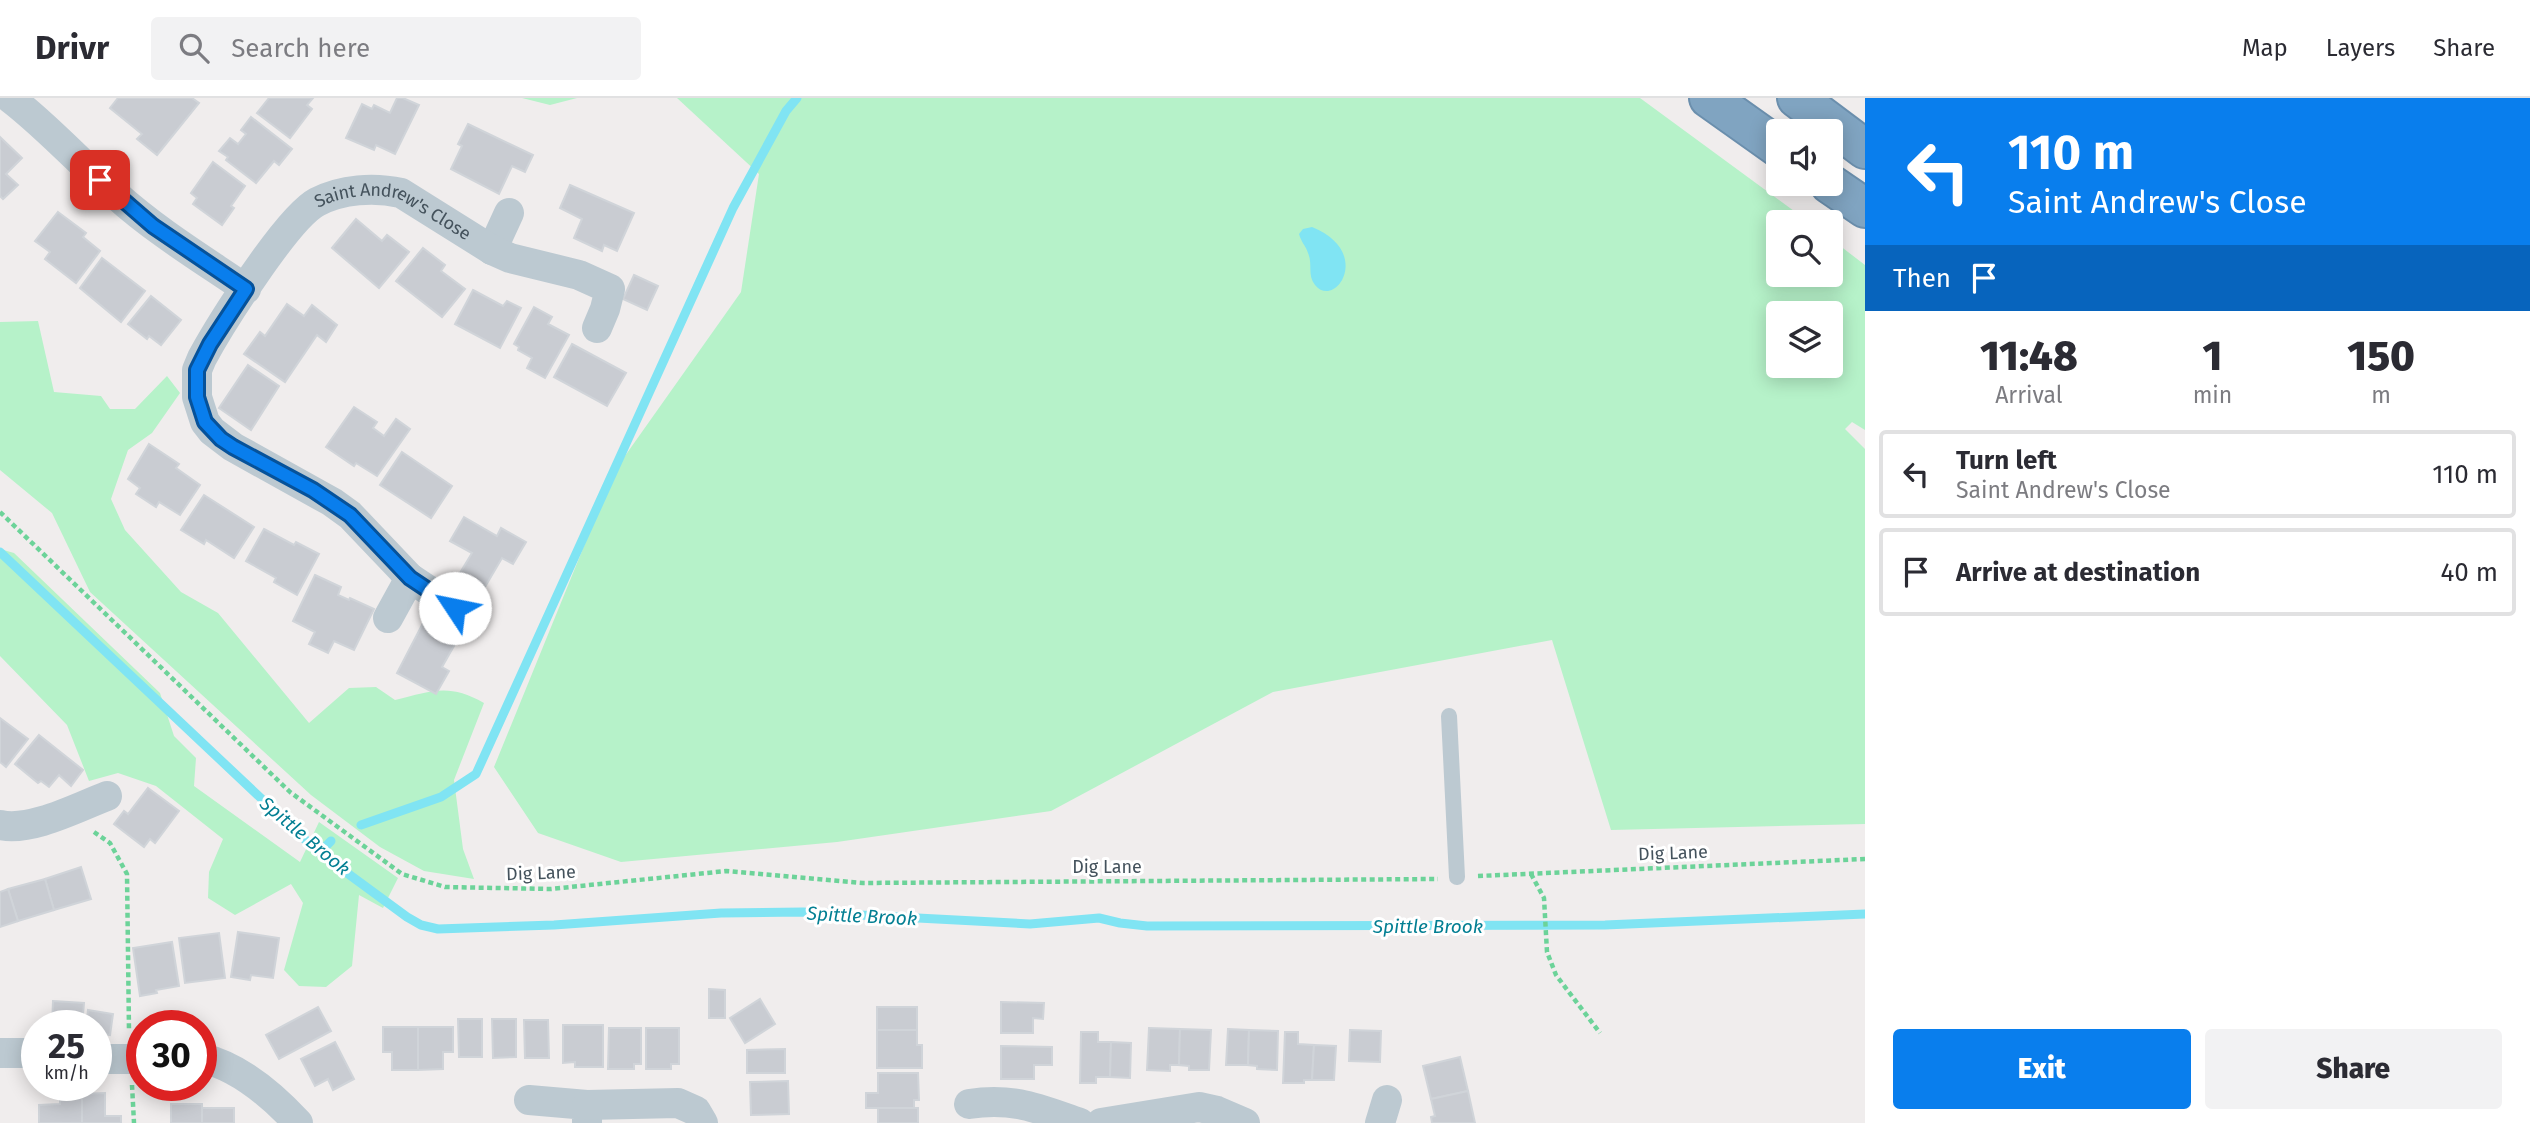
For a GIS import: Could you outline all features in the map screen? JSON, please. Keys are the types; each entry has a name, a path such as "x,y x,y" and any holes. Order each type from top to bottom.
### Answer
{"highway":[{"path":"1709,98 1766,138"},
{"path":"1797,98 1865,149"},
{"path":"1843,193 1865,208"}],"street":[{"path":"10,98 153,226 246,289"},
{"name":"Saint Andrew's Close","path":"455,608 410,578 350,515 313,490 233,447 205,422 197,397 197,370 210,344 303,211 317,202 354,191 386,190 401,193 492,250 510,258 579,275 610,289 597,328"},
{"name":"Saint Andrew's Close","path":"492,250 509,213"},
{"path":"388,618 410,578"},
{"path":"0,825 18,826 107,796"},
{"path":"0,1054 21,1053"},
{"path":"217,1063 238,1073 272,1098 298,1123"},
{"path":"529,1100 587,1114 678,1103 696,1111 703,1123"},
{"path":"969,1104 993,1100 1015,1102 1080,1123"},
{"path":"1101,1123 1199,1107 1217,1111 1245,1123"}],"lane":[{"path":"1450,716 1457,877"}],"path":[{"name":"Dig Lane","path":"0,512 290,792 402,874 445,887 551,889 726,871 863,883 1457,877 1865,859"},
{"path":"66,812 110,843 127,874 134,1010"},
{"path":"1531,874 1544,898 1547,952 1556,975 1600,1033"},
{"path":"134,1123 135,1101"}],"green space":[{"path":"522,98 577,98 550,105"},
{"path":"677,98 1640,98 1766,190 1766,196 1774,196 1793,210 1766,210 1766,287 1843,287 1843,248 1865,265 1865,430 1852,422 1845,429 1865,449 1865,824 1611,830 1552,640 1273,692 1051,811 837,842 621,862 538,833 494,767 615,470 741,292 759,174"},
{"path":"38,321 54,392 101,396 110,409 135,409 167,376 180,393 152,433 128,450 111,499 125,530 181,592 218,613 309,723 349,688 376,687 395,700 430,692 450,691 484,703 454,780 463,849 474,879 424,871 380,847 311,795 90,592 52,513 0,470 0,322"},
{"path":"0,549 14,553 160,693 174,736 196,758 194,786 300,862 319,822 398,878 383,908 359,895 352,966 326,987 299,986 284,970 303,903 291,884 235,915 208,898 209,872 223,839 156,786 118,773 89,781 67,725 0,656"}],"water":[{"path":"1312,227 1331,238 1341,250 1345,263 1344,275 1332,290 1323,291 1315,285 1311,277 1309,257 1299,234 1303,229"}],"building":[{"path":"118,98 192,98 199,103 157,155 137,139 142,134 110,108"},
{"path":"269,98 313,98 307,105 312,109 290,138 257,113"},
{"path":"397,98 419,105 395,154 376,145 374,150 346,138 362,104 372,109 374,105 390,113"},
{"path":"251,117 292,149 279,165 274,161 256,183 226,160 228,157 219,151 230,138 238,144 246,134 241,130"},
{"path":"468,124 533,155 525,172 512,166 499,194 451,169 462,146 458,144"},
{"path":"0,137 22,158 6,174 18,185 3,199 0,196"},
{"path":"213,162 245,186 222,225 193,204 197,198 191,193"},
{"path":"570,185 634,213 617,251 604,245 602,251 574,238 582,219 560,208"},
{"path":"58,212 86,233 83,237 100,251 76,283 45,259 50,252 35,241"},
{"path":"356,219 382,241 387,235 409,252 379,288 332,248"},
{"path":"423,248 445,265 441,271 465,289 442,317 396,281"},
{"path":"102,258 145,291 121,322 80,288"},
{"path":"634,275 658,286 647,310 623,299"},
{"path":"473,290 503,306 507,301 521,308 500,348 455,324"},
{"path":"151,296 181,320 161,345 149,336 147,339 128,324"},
{"path":"287,304 304,316 312,305 337,325 326,342 317,335 285,382 244,354 260,332 265,336"},
{"path":"534,307 552,317 548,324 569,335 545,378 527,368 532,358 518,350 519,347 514,344"},
{"path":"572,344 626,373 607,406 554,377"},
{"path":"248,365 279,386 251,430 219,408"},
{"path":"354,407 377,422 373,428 384,436 396,419 410,429 377,476 356,463 354,466 326,447"},
{"path":"149,444 179,464 176,468 200,485 180,515 159,502 156,507 136,494 140,488 128,479"},
{"path":"402,452 452,486 431,518 380,485"},
{"path":"204,495 254,527 234,558 206,540 204,544 181,530"},
{"path":"464,517 497,536 501,528 526,542 513,564 502,558 485,587 460,573 472,553 450,541"},
{"path":"264,529 294,545 296,542 319,554 297,595 274,582 276,578 246,561"},
{"path":"315,575 341,587 338,595 374,609 354,650 334,641 328,653 309,644 315,632 293,621"},
{"path":"424,621 458,639 442,667 449,671 436,694 397,673"},
{"path":"0,718 28,739 6,767 0,762"},
{"path":"39,735 83,770 71,786 59,775 49,787 41,781 38,783 15,764"},
{"path":"148,788 179,811 155,843 150,839 144,847 114,824 124,811 128,814"},
{"path":"81,867 91,899 54,910 45,879"},
{"path":"45,879 54,910 18,921 8,889"},
{"path":"8,889 18,921 0,927 0,892"},
{"path":"238,932 279,938 273,978 251,975 250,980 231,977"},
{"path":"219,933 225,978 185,983 179,938"},
{"path":"172,942 179,986 140,996 133,948"},
{"path":"709,989 725,990 725,1018 709,1018"},
{"path":"760,999 775,1024 745,1043 730,1018"},
{"path":"53,1001 84,1003 83,1010 53,1010"},
{"path":"1001,1002 1044,1003 1043,1019 1033,1018 1033,1033 1001,1033"},
{"path":"318,1007 331,1031 279,1059 266,1035"},
{"path":"877,1007 917,1007 917,1030 877,1030"},
{"path":"458,1019 482,1019 482,1057 459,1057"},
{"path":"492,1019 516,1019 516,1057 493,1058"},
{"path":"524,1020 548,1020 549,1058 525,1058"},
{"path":"563,1025 603,1025 603,1067 575,1067 575,1062 563,1063"},
{"path":"383,1027 418,1027 418,1070 392,1070 392,1052 383,1052"},
{"path":"418,1027 453,1027 453,1052 443,1052 443,1069 418,1070"},
{"path":"609,1028 641,1028 641,1064 634,1064 634,1069 608,1069"},
{"path":"646,1028 679,1028 679,1064 671,1064 671,1069 646,1069"},
{"path":"1149,1028 1180,1029 1179,1065 1170,1065 1170,1071 1147,1070"},
{"path":"1180,1029 1211,1030 1209,1070 1189,1070 1189,1066 1179,1065"},
{"path":"1228,1029 1249,1030 1248,1065 1226,1065"},
{"path":"877,1030 917,1030 917,1045 922,1045 922,1068 877,1068"},
{"path":"1249,1030 1278,1031 1277,1070 1257,1069 1257,1066 1248,1065"},
{"path":"1350,1030 1381,1031 1380,1062 1349,1061"},
{"path":"1081,1032 1098,1032 1098,1042 1111,1042 1110,1077 1096,1077 1096,1083 1080,1083"},
{"path":"1285,1032 1298,1032 1298,1044 1314,1045 1312,1080 1304,1080 1304,1083 1283,1083"},
{"path":"335,1042 354,1079 333,1090 328,1079 315,1086 301,1059"},
{"path":"1111,1042 1131,1043 1130,1078 1110,1077"},
{"path":"1314,1045 1336,1046 1334,1080 1312,1080"},
{"path":"1001,1046 1052,1047 1052,1065 1034,1065 1034,1079 1001,1079"},
{"path":"785,1049 785,1073 747,1073 747,1050"},
{"path":"1460,1057 1468,1091 1431,1099 1423,1066"},
{"path":"878,1073 918,1073 919,1100 914,1100 914,1108 866,1108 866,1093 878,1093"},
{"path":"788,1081 789,1114 751,1115 750,1082"},
{"path":"1468,1091 1475,1123 1432,1123 1431,1117 1435,1116 1431,1099"},
{"path":"60,1101 82,1101 82,1123 39,1123 39,1105 60,1104"},
{"path":"82,1101 105,1101 105,1116 121,1116 121,1123 82,1123"},
{"path":"171,1104 202,1104 202,1123 171,1123"},
{"path":"202,1108 234,1108 234,1123 202,1123"},
{"path":"878,1108 918,1108 918,1123 878,1123"}],"waterway":[{"path":"361,825 441,797 476,774 733,208 786,111 797,98"},
{"name":"Spittle Brook","path":"0,552 301,836 407,917 421,925 438,929 554,925 721,913 803,912 1030,924 1099,918 1147,926 1605,925 1865,914"},
{"path":"320,852 331,841"}],"route":[{"path":"100,180 153,226 246,289 210,344 197,370 200,410 212,431 233,447 313,490 350,515 410,578 455,608"}]}
